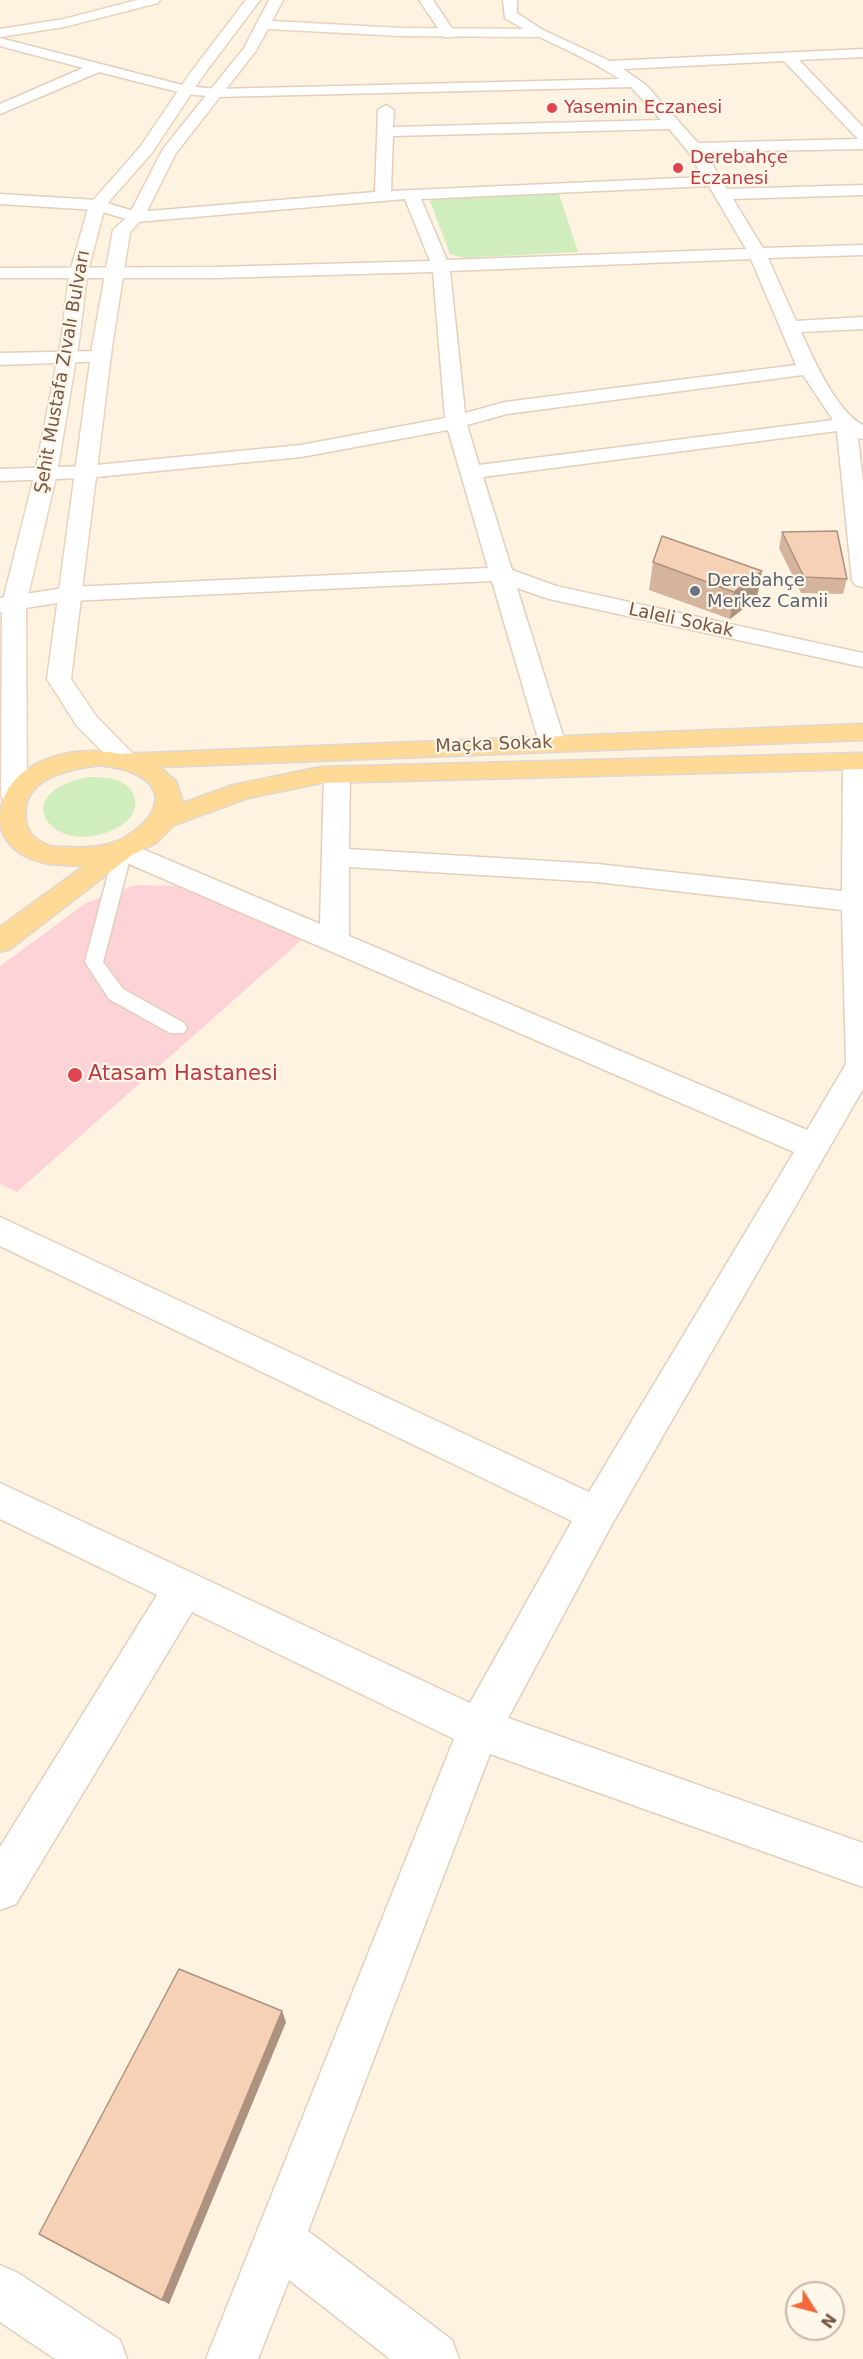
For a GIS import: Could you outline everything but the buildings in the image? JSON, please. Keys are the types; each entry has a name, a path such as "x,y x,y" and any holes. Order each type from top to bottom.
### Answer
{"main road":[{"name":"Maçka Sokak","path":"126,760 552,742 861,751"},
{"name":"Maçka Sokak","path":"166,818 242,791 337,775 861,751"},
{"path":"100,758 126,760 144,767 159,777 168,789 170,803 166,818 156,831 142,842 123,851 97,858 78,858 44,854 24,844 12,830 7,811 28,781 48,768 74,760 100,758"},
{"path":"0,942 123,851"}],"street":[{"path":"0,33 64,23 153,0"},
{"name":"Şehit Mustafa Zıvalı Bulvarı","path":"7,811 7,604 46,473 67,358 78,275 97,205 146,150 186,90 253,0"},
{"name":"Şehit Mustafa Zıvalı Bulvarı","path":"126,760 86,721 59,679 113,275 122,230 136,217 170,152 250,49 276,0"},
{"path":"426,0 449,34"},
{"path":"510,0 510,15 538,33 608,65 634,83 694,148 718,187 757,253 808,369 853,421 863,580"},
{"path":"262,24 449,34 538,33"},
{"path":"0,42 186,90 217,93 634,83"},
{"path":"608,65 863,53"},
{"path":"788,57 863,136"},
{"path":"0,109 100,66"},
{"path":"383,196 384,132 388,90"},
{"path":"384,132 672,124"},
{"path":"694,148 863,144"},
{"path":"0,199 97,205 136,217 411,194 718,187 863,190"},
{"path":"411,194 441,267 456,422 552,742"},
{"path":"0,273 113,275 441,267 863,250"},
{"path":"789,327 863,323"},
{"path":"0,359 101,357"},
{"path":"0,475 86,472 301,452 456,422 505,408 808,369"},
{"path":"471,472 853,421"},
{"path":"7,604 70,594 502,574"},
{"name":"Laleli Sokak","path":"502,574 549,592 863,660"},
{"path":"232,2359 479,1729 597,1514 812,1146 862,1065 856,902 861,751"},
{"path":"334,939 337,775"},
{"path":"123,851 334,939 812,1146"},
{"path":"336,857 597,873 856,902"},
{"path":"3,1238 597,1514"},
{"path":"0,1500 479,1729 863,1865"},
{"path":"0,1888 184,1588"},
{"path":"278,2240 433,2359"},
{"path":"0,2291 101,2359"}],"lane":[{"path":"123,851 94,962 116,994 177,1028"}],"shaded area":[{"name":"Atasam Hastanesi","path":"135,885 186,886 305,937 17,1192 0,1184 0,966 86,903"}],"green space":[{"path":"558,191 578,252 463,258 450,254 430,201 443,195"},
{"path":"90,777 117,780 130,789 135,801 133,814 122,825 98,835 77,836 60,831 48,822 43,809 48,796 63,785"}],"place":[{"name":"Yasemin Eczanesi","path":"552,108"},
{"name":"Derebahçe Eczanesi","path":"678,168"},
{"name":"Derebahçe Merkez Camii","path":"695,591"},
{"name":"Atasam Hastanesi","path":"75,1075"}]}
